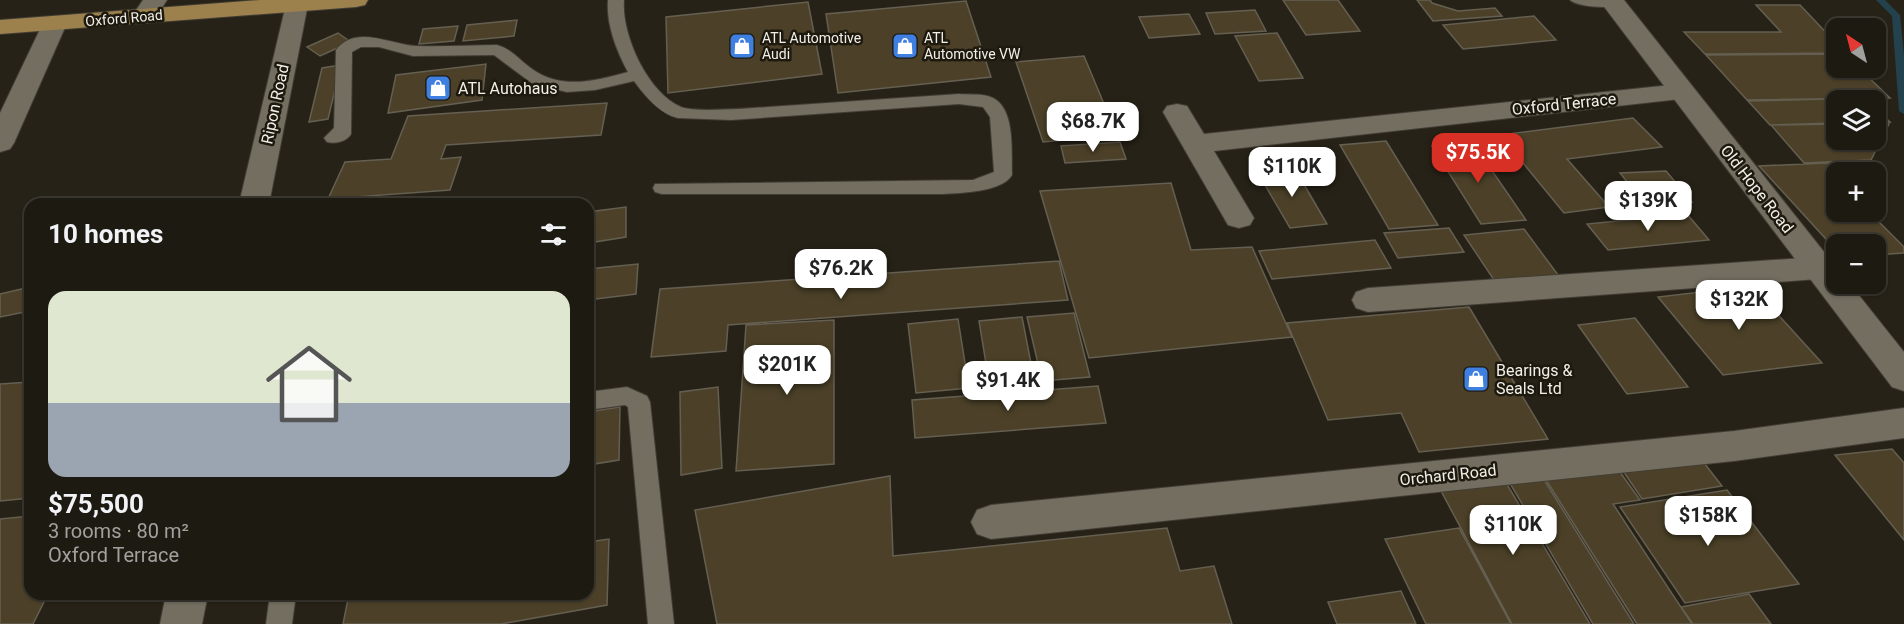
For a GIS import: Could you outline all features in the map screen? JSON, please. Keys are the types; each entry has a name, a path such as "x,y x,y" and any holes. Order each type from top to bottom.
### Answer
{"main road":[{"name":"Oxford Road","path":"0,27 55,23 149,8 356,0"}],"street":[{"name":"Old Hope Road","path":"1613,2 1680,92 1904,377"},
{"name":"Ripon Road","path":"255,198 296,4"},
{"path":"0,143 55,23"},
{"name":"Oxford Terrace","path":"1197,144 1680,92"},
{"path":"1177,112 1239,218"},
{"path":"1368,300 1818,268"},
{"name":"Orchard Road","path":"991,522 1734,446 1904,423"},
{"path":"181,624 185,600"}],"lane":[{"path":"616,0 615,11 628,57 652,94 678,113 731,115 959,99 988,102 999,116 1003,175 975,186 662,189"},
{"path":"1578,0 1613,2"},
{"path":"333,138 342,134 343,128 344,50 357,43 379,42 413,51 496,50 549,86 573,89 638,75"},
{"path":"594,400 627,396 639,402 661,624"},
{"path":"279,624 282,600"}],"building":[{"path":"1283,0 1338,0 1360,31 1306,35"},
{"path":"1417,0 1430,0 1432,3 1458,11 1495,8 1502,16 1433,21"},
{"name":"ATL Automotive VW","path":"966,1 991,77 838,93 826,14"},
{"name":"ATL Automotive Audi","path":"808,2 822,74 668,93 666,17"},
{"path":"1756,5 1800,5 1826,32 1826,53 1705,54 1684,32 1781,32"},
{"path":"1255,10 1266,31 1215,34 1206,13"},
{"path":"1189,14 1200,34 1149,38 1139,17"},
{"path":"1534,16 1556,40 1463,49 1443,25"},
{"path":"517,20 514,36 463,41 467,25"},
{"path":"458,26 454,41 419,44 423,29"},
{"path":"338,33 351,42 320,56 307,47"},
{"path":"1277,33 1303,78 1259,81 1235,36"},
{"path":"1826,54 1826,78 1869,78 1882,90 1826,90 1826,99 1747,100 1706,55"},
{"path":"1084,56 1117,135 1043,142 1016,62"},
{"name":"ATL Autohaus","path":"486,64 482,100 388,113 396,75"},
{"path":"341,65 328,119 309,122 322,68"},
{"path":"1826,99 1826,123 1770,125 1748,101"},
{"path":"607,103 601,135 446,145 441,159 461,157 450,190 328,198 345,162 391,159 408,116"},
{"path":"1633,118 1662,147 1567,159 1609,207 1564,213 1500,135"},
{"path":"1826,124 1826,150 1876,150 1871,160 1804,163 1771,125"},
{"path":"1386,141 1438,225 1389,229 1340,145"},
{"path":"1120,142 1126,159 1065,163 1061,146"},
{"path":"1473,143 1526,220 1481,224 1432,146"},
{"path":"1826,163 1826,222 1879,222 1904,247 1904,253 1886,254 1886,234 1826,234 1826,239 1759,166"},
{"path":"1295,169 1327,224 1290,228 1258,173"},
{"path":"1666,171 1692,202 1645,205 1620,173"},
{"path":"1171,183 1191,250 1252,247 1292,337 1089,358 1040,191"},
{"path":"626,207 626,237 594,242 594,211"},
{"path":"1687,214 1709,240 1608,250 1587,224"},
{"path":"1449,228 1464,252 1398,258 1384,233"},
{"path":"1524,229 1561,279 1498,286 1464,235"},
{"path":"1375,240 1391,268 1272,279 1259,251"},
{"path":"1059,261 1068,300 728,325 726,351 651,357 660,289"},
{"path":"638,264 636,294 594,299 594,268"},
{"path":"1752,286 1822,363 1723,375 1658,297"},
{"path":"24,288 24,312 0,317 0,294"},
{"path":"1469,307 1548,439 1419,452 1401,413 1328,420 1287,323"},
{"path":"1074,313 1090,377 1042,381 1027,317"},
{"path":"1022,317 1035,384 990,388 979,321"},
{"path":"1635,318 1688,387 1627,394 1578,325"},
{"path":"958,319 969,388 916,393 908,324"},
{"path":"834,320 834,464 736,471 746,325"},
{"path":"24,382 24,499 0,501 0,384"},
{"path":"1098,386 1106,423 915,438 912,400"},
{"path":"718,387 722,468 681,475 680,392"},
{"path":"620,407 619,460 594,464 594,411"},
{"path":"1892,449 1904,463 1904,540 1835,455"},
{"path":"1694,450 1722,486 1642,499 1617,462"},
{"path":"1615,465 1640,500 1613,504 1692,624 1637,624 1543,475"},
{"path":"1541,475 1634,624 1593,624 1508,480"},
{"path":"890,476 893,556 1167,528 1180,571 1214,566 1232,624 717,624 695,510"},
{"path":"1505,481 1590,624 1512,624 1440,489"},
{"path":"1727,490 1799,584 1685,603 1620,507"},
{"path":"24,517 24,600 45,600 33,624 0,624 0,519"},
{"path":"1459,528 1511,624 1426,624 1385,539"},
{"path":"609,539 607,605 501,624 343,624 348,600 594,600 594,541"},
{"path":"1401,591 1416,624 1337,624 1328,602"},
{"path":"1749,594 1771,624 1693,624 1681,607"}],"waterway":[{"path":"1880,0 1896,15 1904,111"}],"place":[{"name":"ATL Automotive Audi","path":"742,46"},
{"name":"ATL Automotive VW","path":"905,46"},
{"name":"ATL Autohaus","path":"438,88"},
{"name":"Bearings & Seals Ltd","path":"1476,379"}]}
